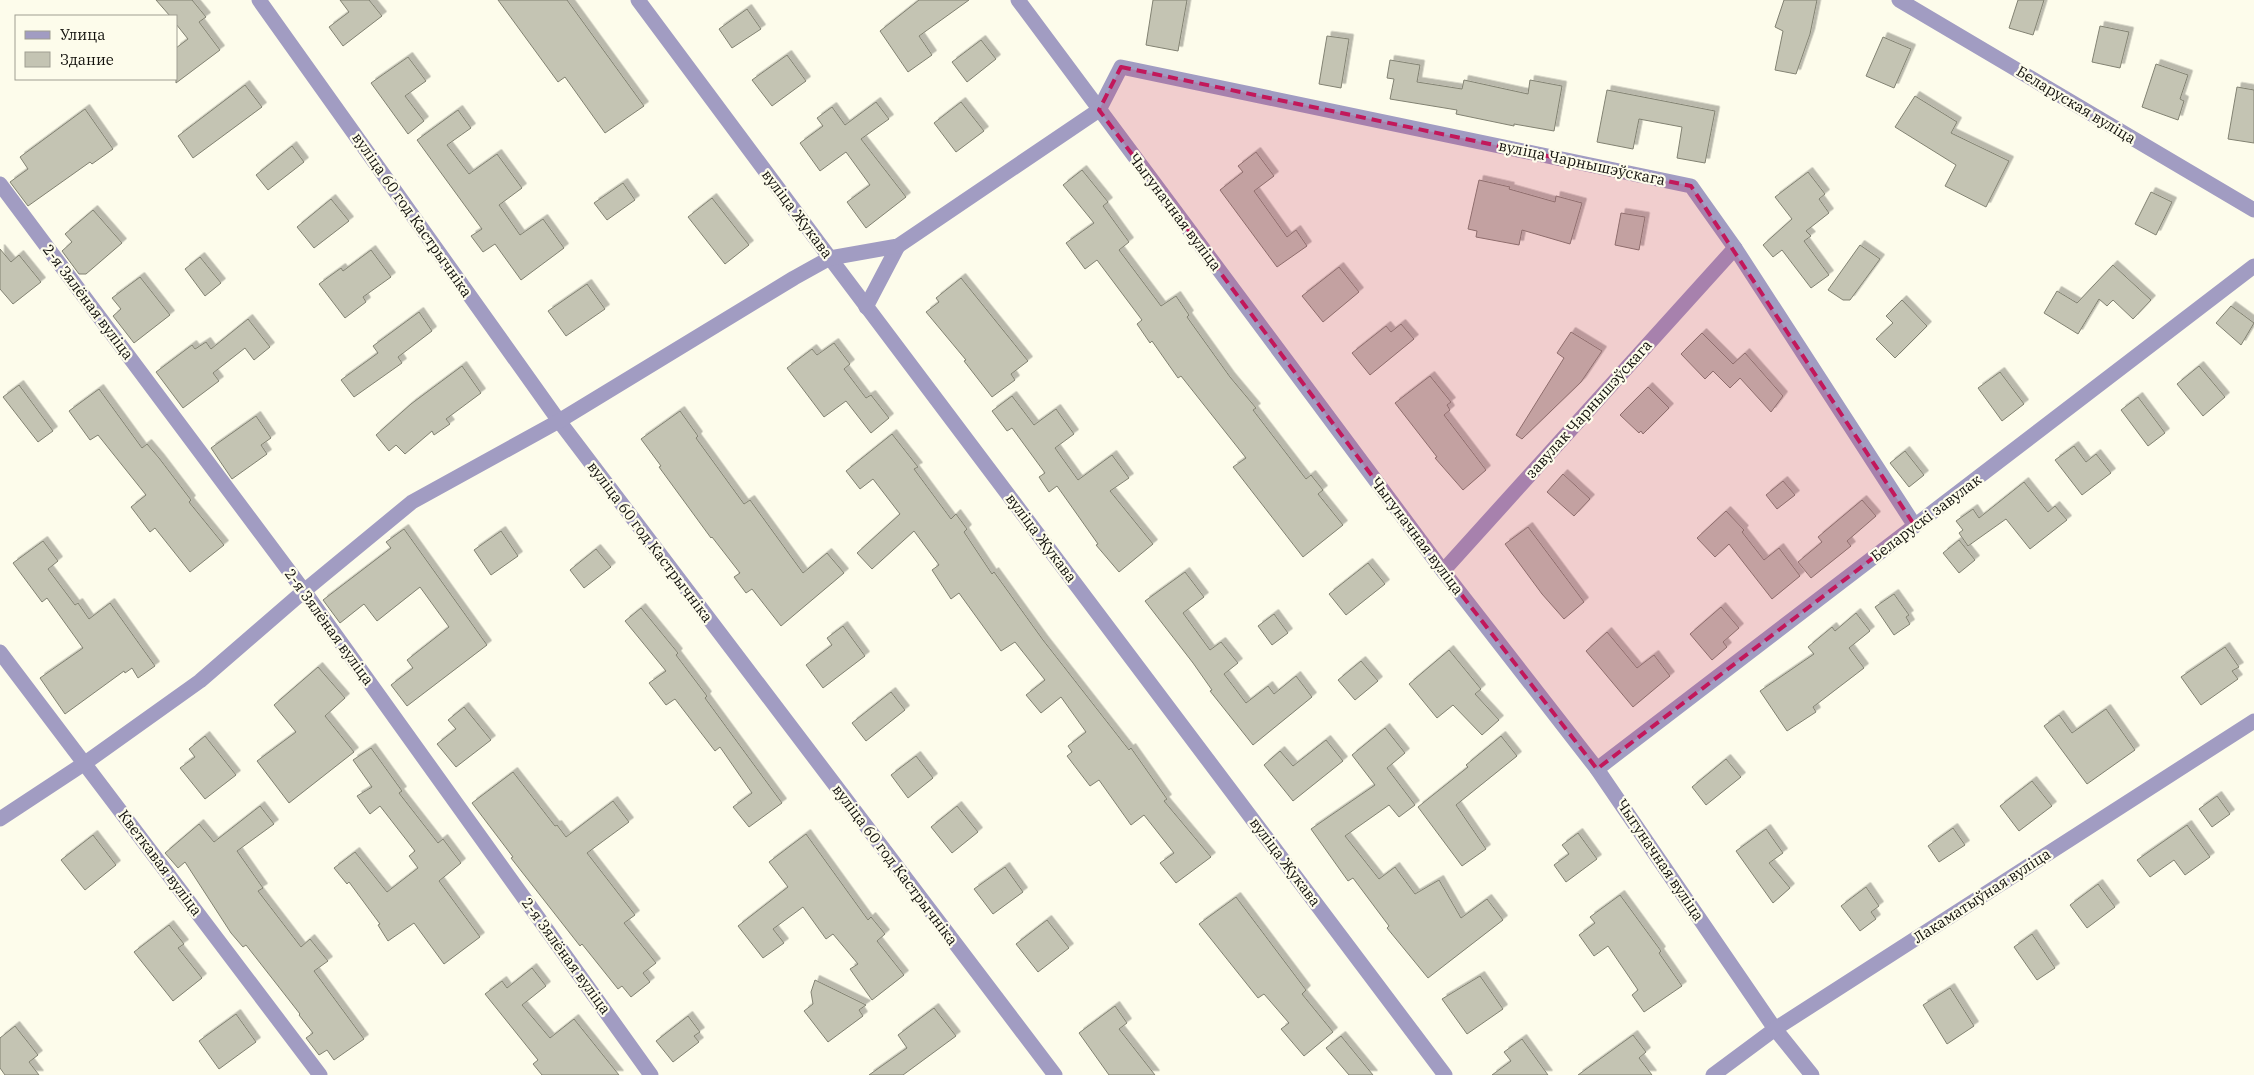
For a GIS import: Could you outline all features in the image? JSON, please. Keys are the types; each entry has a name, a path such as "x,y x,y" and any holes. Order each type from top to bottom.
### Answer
{"street":[{"name":"вуліца 60 год Кастрычніка","path":"259,0 559,422 1055,1075"},
{"name":"вуліца Жукава","path":"638,0 866,307 1445,1075"},
{"name":"Чыгуначная вуліца","path":"1018,0 1098,110 1443,570 1597,769 1775,1029 1812,1075"},
{"name":"Беларуская вуліца","path":"1899,0 2254,210"},
{"name":"вуліца Чарнышэўскага","path":"1098,110 1121,67 1691,186 1735,248 1915,526"},
{"path":"0,819 85,763 200,681 304,591 412,502 559,422 794,278 830,258 898,246 1098,110"},
{"name":"2-я Зялёная вуліца","path":"0,184 304,591 651,1075"},
{"path":"866,307 898,246"},
{"name":"завулак Чарнышэўскага","path":"1443,570 1735,248"},
{"name":"Беларускі завулак","path":"1597,769 2254,266"},
{"name":"Кветкавая вуліца","path":"0,652 320,1075"},
{"name":"Лакаматыўная вуліца","path":"1713,1075 1775,1029 2254,721"}],"highlighted area":[{"path":"1121,67 1691,186 1915,526 1597,769 1443,571 1099,110"}],"building":[{"path":"156,0 192,0 206,17 199,22 220,50 176,83 176,80 178,80 178,46 188,39 178,26 178,15 169,15"},
{"path":"340,0 369,0 382,16 343,46 329,27 349,12"},
{"path":"498,0 567,0 644,106 605,133 565,77 558,82"},
{"path":"919,0 969,0 919,36 932,55 908,72 880,31"},
{"path":"1153,0 1187,0 1178,51 1146,45"},
{"path":"1784,0 1817,0 1810,34 1796,74 1775,70 1783,31 1775,27"},
{"path":"2018,0 2044,0 2033,35 2009,28"},
{"path":"747,9 761,29 732,48 719,29"},
{"path":"2100,26 2129,32 2120,68 2092,62"},
{"path":"1327,36 1349,39 1341,88 1319,84"},
{"path":"1883,37 1911,49 1894,88 1866,76"},
{"path":"981,40 996,59 967,82 952,62"},
{"path":"787,55 806,81 772,106 752,80"},
{"path":"408,57 426,81 405,96 424,121 408,134 371,83"},
{"path":"1390,60 1420,65 1417,82 1462,89 1464,80 1528,94 1530,80 1562,86 1554,131 1514,124 1514,126 1456,114 1457,110 1390,99 1394,79 1387,78"},
{"path":"2156,64 2188,75 2180,99 2184,101 2178,120 2142,107"},
{"path":"245,85 262,107 193,158 178,136"},
{"path":"2237,87 2254,90 2254,143 2228,139"},
{"path":"1607,90 1715,111 1705,163 1677,158 1682,127 1639,119 1633,149 1597,142"},
{"path":"1915,96 1957,122 1951,133 2009,161 1986,207 1945,186 1956,165 1895,127"},
{"path":"876,102 889,119 861,139 906,197 866,228 847,202 870,185 846,152 820,171 800,143 823,126 817,118 832,107 845,125"},
{"path":"961,102 984,131 956,152 934,123"},
{"path":"85,109 113,149 92,164 90,162 28,206 10,182 28,169 20,157"},
{"path":"458,110 471,128 447,145 469,174 497,154 522,188 499,205 520,235 543,219 564,248 521,280 495,244 483,252 471,236 482,229 417,140"},
{"path":"292,146 304,162 268,190 256,175"},
{"path":"1256,152 1274,176 1254,191 1287,237 1296,230 1307,246 1277,267 1220,190 1243,172 1238,166"},
{"path":"1082,170 1108,202 1103,206 1129,242 1119,250 1161,306 1176,296 1189,315 1187,317 1230,377 1256,408 1253,410 1306,479 1311,475 1323,490 1318,494 1343,525 1303,557 1233,467 1246,458 1181,376 1178,378 1152,341 1150,343 1137,324 1142,320 1097,260 1085,269 1066,243 1094,223 1063,185"},
{"path":"1808,172 1825,194 1819,199 1829,213 1806,231 1811,236 1804,241 1829,275 1811,288 1782,250 1773,257 1763,245 1792,219 1775,197"},
{"path":"1479,180 1510,187 1509,189 1555,202 1556,196 1582,203 1570,244 1522,230 1519,245 1476,237 1477,231 1468,229"},
{"path":"623,183 635,200 607,220 594,203"},
{"path":"2151,192 2172,202 2156,235 2135,224"},
{"path":"712,198 749,245 725,264 688,217"},
{"path":"331,199 349,221 314,248 297,227"},
{"path":"93,210 122,243 86,274 79,274 62,251 72,242 65,234"},
{"path":"1621,213 1645,217 1639,250 1615,245"},
{"path":"1860,245 1880,259 1850,300 1843,300 1828,290"},
{"path":"0,249 11,262 19,255 41,282 13,304 0,289"},
{"path":"371,250 391,277 363,297 366,302 345,318 319,284 341,268 343,271"},
{"path":"200,257 221,283 205,296 185,269"},
{"path":"2113,265 2151,300 2133,319 2113,300 2107,306 2099,299 2078,334 2044,313 2057,291 2077,303"},
{"path":"1339,267 1359,292 1323,322 1302,296"},
{"path":"140,277 170,315 134,343 113,316 121,309 112,298"},
{"path":"961,278 1028,361 1011,374 1015,380 992,397 964,361 966,360 926,312 939,302 936,298"},
{"path":"587,284 605,309 566,336 548,311"},
{"path":"1902,300 1927,326 1895,358 1876,339 1893,323 1886,316"},
{"path":"2231,306 2254,323 2241,345 2216,323"},
{"path":"419,312 432,331 398,357 402,363 354,397 341,380 378,353 373,346"},
{"path":"248,319 270,347 254,360 245,348 213,373 219,381 183,408 156,372 192,345 195,349 206,342 211,349"},
{"path":"1401,324 1414,339 1370,375 1352,353 1386,326 1391,332"},
{"path":"1571,332 1602,351 1581,382 1522,439 1516,435 1564,358 1557,353"},
{"path":"1702,333 1733,364 1745,353 1783,396 1771,412 1740,378 1730,388 1713,371 1705,379 1681,354"},
{"path":"834,343 850,364 844,369 866,398 871,395 889,418 871,433 846,401 824,417 787,368 812,349 817,355"},
{"path":"462,366 481,393 446,419 450,424 434,435 432,431 405,454 396,445 389,451 376,435 411,404"},
{"path":"2199,366 2225,397 2203,416 2177,384"},
{"path":"2000,372 2024,404 2002,421 1978,388"},
{"path":"1430,376 1451,402 1447,405 1450,410 1444,415 1486,470 1463,490 1435,458 1437,457 1395,403"},
{"path":"19,385 53,431 38,442 3,397"},
{"path":"1648,387 1669,408 1643,434 1641,431 1639,433 1620,415"},
{"path":"99,389 142,448 147,444 159,458 191,500 189,502 224,545 190,572 155,528 150,532 131,507 146,495 98,435 90,440 69,411"},
{"path":"1012,396 1034,425 1056,409 1074,434 1055,448 1078,480 1112,455 1129,478 1110,491 1153,544 1119,572 1096,545 1098,544 1057,486 1049,492 1039,477 1045,473 1012,428 1007,431 992,411"},
{"path":"2138,397 2165,433 2148,446 2121,410"},
{"path":"680,411 698,436 696,438 744,504 750,500 803,573 827,553 844,573 781,626 752,589 746,593 734,577 740,573 711,538 641,439"},
{"path":"256,416 271,438 261,445 267,454 232,479 211,448"},
{"path":"892,434 918,467 914,469 951,519 956,514 967,529 964,532 992,574 994,572 1043,640 1129,750 1131,748 1167,799 1164,801 1211,857 1176,883 1160,863 1174,853 1144,815 1131,825 1099,780 1090,786 1067,756 1072,752 1068,746 1086,732 1061,697 1041,713 1026,695 1045,680 1015,642 1001,651 959,593 951,599 932,570 939,565 914,531 872,569 857,553 900,514 873,479 860,489 846,471"},
{"path":"2074,446 2086,462 2096,454 2111,473 2082,495 2055,460"},
{"path":"1905,451 1924,475 1909,487 1890,463"},
{"path":"1563,474 1590,499 1574,516 1547,492"},
{"path":"1783,481 1795,495 1777,509 1766,495"},
{"path":"2024,482 2048,512 2055,506 2067,520 2030,549 2006,519 1968,546 1959,533 1963,530 1956,521 1973,509 1979,518"},
{"path":"1862,500 1876,516 1847,541 1851,546 1811,578 1798,562 1822,542 1818,537"},
{"path":"1726,511 1744,530 1742,532 1764,560 1779,548 1800,576 1772,599 1729,544 1715,557 1697,538"},
{"path":"1528,527 1584,602 1564,619 1542,594 1505,544"},
{"path":"404,529 487,645 407,706 391,685 413,668 407,660 449,627 420,587 377,621 364,604 340,623 323,600 391,548 386,542"},
{"path":"501,531 518,556 491,575 474,550"},
{"path":"1959,540 1975,560 1959,573 1943,553"},
{"path":"43,541 58,561 48,569 75,605 78,603 89,619 110,603 155,666 138,678 132,668 125,673 124,671 65,714 40,678 83,648 47,598 42,602 13,563"},
{"path":"596,549 611,567 584,588 570,570"},
{"path":"1368,563 1385,584 1346,615 1329,594"},
{"path":"1185,572 1204,597 1183,613 1210,650 1221,642 1238,663 1224,674 1246,703 1268,686 1274,694 1296,676 1312,697 1253,745 1210,691 1212,690 1193,663 1145,601"},
{"path":"1894,594 1909,615 1906,617 1910,624 1894,635 1875,607"},
{"path":"1721,607 1739,628 1723,642 1727,647 1712,660 1690,634"},
{"path":"641,608 678,653 676,655 707,696 705,698 782,803 749,827 733,807 752,793 720,747 715,751 675,699 666,705 649,683 666,671 625,621"},
{"path":"1856,613 1870,631 1849,648 1864,668 1813,707 1816,712 1787,731 1760,691 1814,654 1808,647 1832,627 1835,631"},
{"path":"1274,614 1288,633 1272,645 1258,626"},
{"path":"843,626 865,656 823,688 806,665 832,645 827,638"},
{"path":"1607,632 1637,668 1654,655 1670,676 1633,707 1586,651"},
{"path":"2225,647 2239,667 2232,671 2238,679 2201,705 2181,677"},
{"path":"1449,650 1481,689 1475,694 1499,720 1482,735 1453,705 1437,718 1409,684"},
{"path":"1361,661 1378,681 1355,700 1338,680"},
{"path":"318,667 345,698 325,716 354,752 289,803 257,761 296,732 274,705"},
{"path":"891,692 905,710 866,741 852,723"},
{"path":"464,707 491,740 456,767 437,744 456,729 448,720"},
{"path":"2106,709 2135,750 2087,784 2044,726 2059,715 2072,733"},
{"path":"1385,728 1405,753 1387,768 1415,805 1399,817 1389,805 1345,836 1379,879 1395,867 1415,894 1439,880 1461,918 1487,899 1503,920 1428,978 1387,928 1389,926 1353,878 1348,881 1311,829 1375,785 1352,755"},
{"path":"205,736 236,775 205,799 180,768 195,757 189,749"},
{"path":"1501,736 1517,756 1456,805 1486,849 1462,866 1418,807 1468,767 1466,765"},
{"path":"1326,740 1343,761 1293,801 1264,765 1280,751 1293,766"},
{"path":"371,748 402,791 399,793 438,843 443,839 461,863 439,881 480,937 444,964 414,923 388,941 378,925 380,924 349,882 347,884 334,868 355,852 387,892 418,868 409,856 415,851 380,806 370,814 357,796 372,787 353,760"},
{"path":"916,756 933,778 908,798 891,775"},
{"path":"1726,759 1741,777 1706,805 1692,787"},
{"path":"513,772 555,826 557,825 566,837 613,801 629,822 587,853 635,915 624,923 656,963 643,973 650,982 631,997 622,986 618,989 582,944 580,946 511,858 513,857 472,803"},
{"path":"2032,781 2052,806 2019,831 2000,806"},
{"path":"2217,796 2230,814 2212,827 2199,809"},
{"path":"260,806 274,824 237,851 263,888 258,891 301,947 310,939 328,961 314,971 364,1039 334,1060 327,1050 319,1055 306,1038 313,1033 300,1014 246,945 243,947 231,933 185,862 178,868 165,853 199,824 214,842"},
{"path":"957,806 978,832 952,853 931,827"},
{"path":"2187,825 2210,857 2185,875 2174,860 2150,877 2137,860"},
{"path":"1953,828 1965,845 1939,862 1928,846"},
{"path":"1766,829 1783,853 1769,863 1790,888 1773,903 1736,851"},
{"path":"1578,833 1597,859 1566,882 1554,865 1569,854 1562,845"},
{"path":"806,834 868,920 871,917 885,934 877,941 904,975 872,1000 850,969 858,964 833,934 826,939 803,907 773,929 784,943 763,958 738,926 788,887 769,862"},
{"path":"93,835 116,865 85,890 61,860"},
{"path":"1005,867 1023,892 993,914 974,889"},
{"path":"2098,884 2115,907 2087,928 2070,905"},
{"path":"1866,887 1879,906 1871,912 1876,919 1860,931 1841,906"},
{"path":"1620,895 1661,951 1659,953 1682,986 1644,1012 1632,995 1638,990 1608,946 1594,956 1579,935 1595,923 1590,917"},
{"path":"1236,897 1306,990 1302,994 1333,1032 1304,1056 1281,1029 1289,1023 1264,994 1258,998 1199,924"},
{"path":"1047,920 1069,948 1038,972 1016,944"},
{"path":"169,925 184,944 178,948 202,978 173,1001 134,952"},
{"path":"2032,934 2055,968 2037,980 2014,947"},
{"path":"532,968 546,986 522,1005 550,1038 574,1019 619,1075 542,1075 533,1064 538,1060 485,994 502,981 507,988"},
{"path":"1480,976 1503,1009 1467,1034 1442,999"},
{"path":"815,980 866,1005 859,1010 863,1016 828,1042 804,1011 813,1004 811,992"},
{"path":"1950,988 1974,1026 1947,1044 1923,1005"},
{"path":"1115,1006 1127,1023 1119,1029 1155,1075 1109,1075 1079,1033"},
{"path":"934,1008 956,1036 903,1075 869,1075 907,1048 898,1035"},
{"path":"236,1014 256,1042 219,1069 199,1041"},
{"path":"688,1016 700,1032 694,1036 699,1042 673,1062 656,1041"},
{"path":"15,1026 38,1055 29,1062 39,1075 5,1075 0,1068 0,1038"},
{"path":"1633,1035 1646,1052 1639,1058 1652,1075 1578,1075"},
{"path":"1341,1036 1373,1075 1349,1075 1326,1048"},
{"path":"1522,1039 1548,1075 1492,1075 1511,1061 1504,1052"}]}
